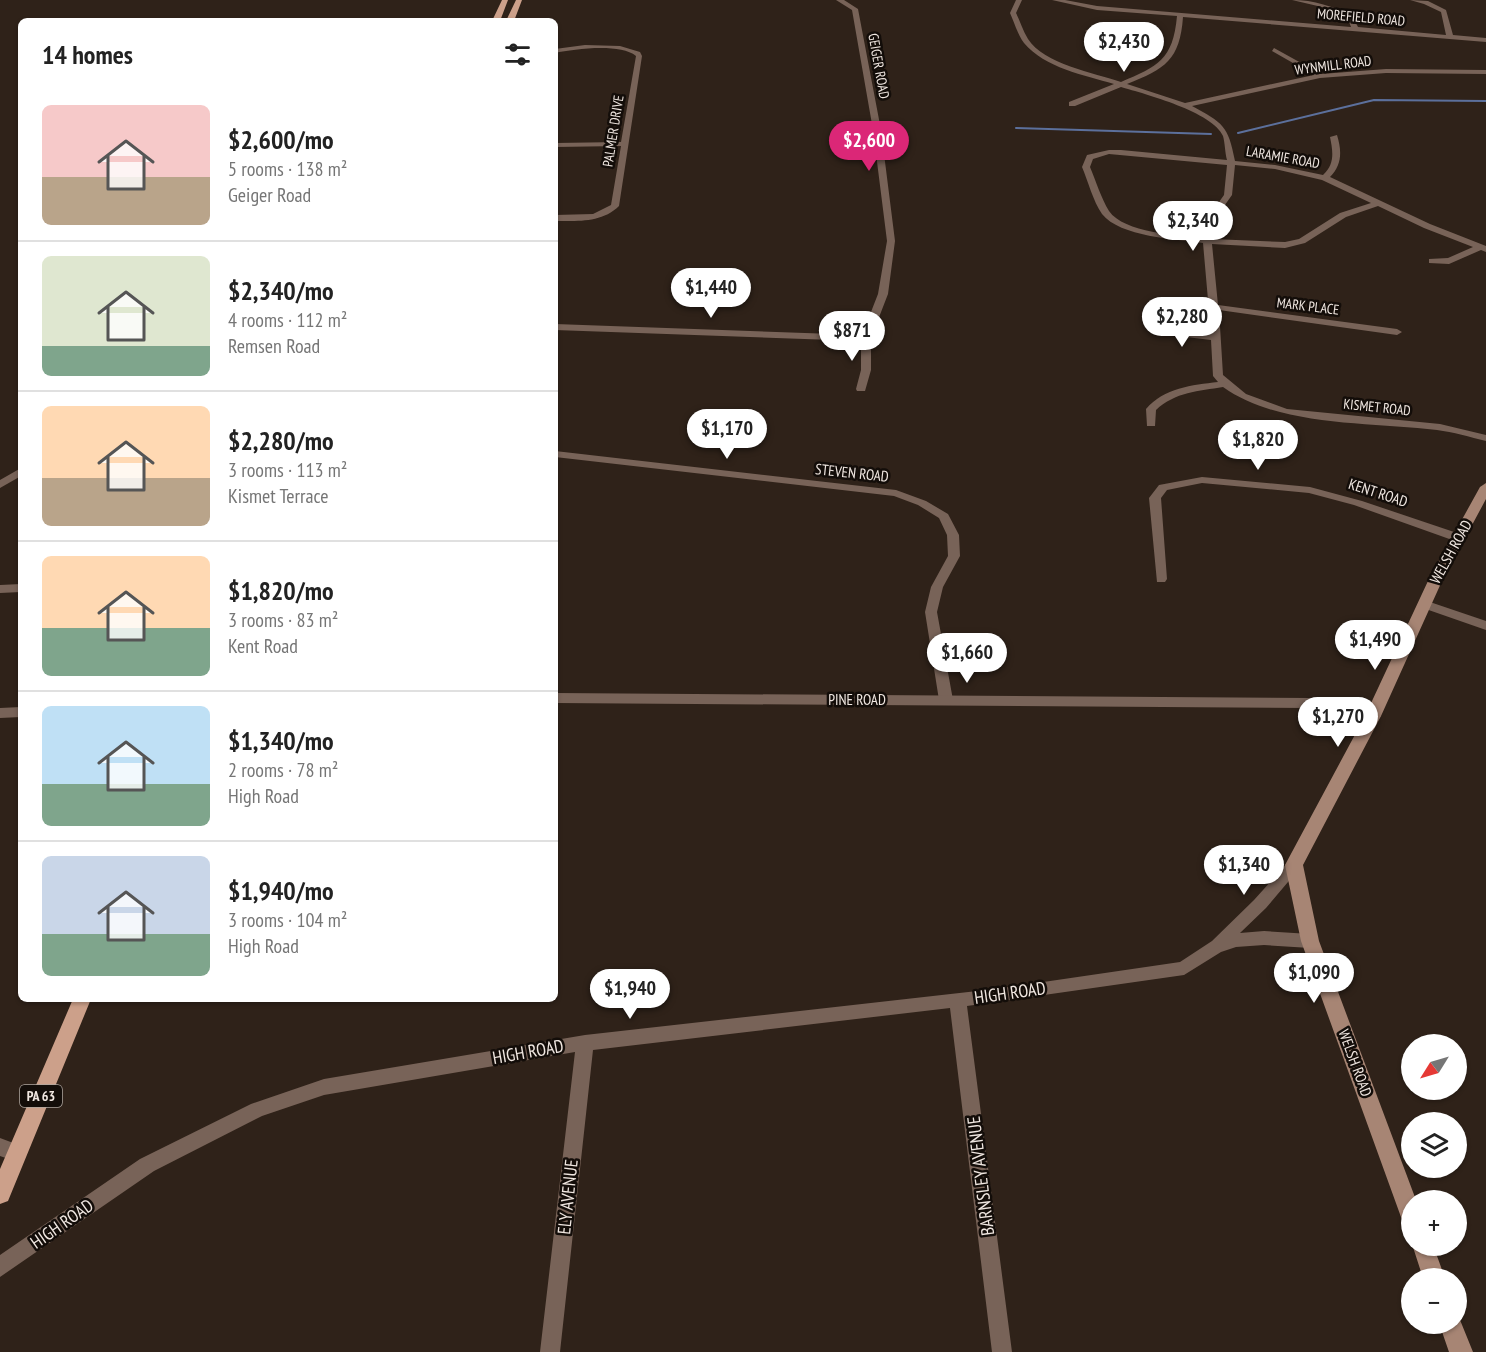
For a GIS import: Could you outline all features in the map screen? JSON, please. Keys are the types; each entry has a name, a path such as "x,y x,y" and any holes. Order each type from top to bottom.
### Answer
{"main road":[{"path":"497,18 505,0"},
{"path":"511,18 519,0"},
{"name":"WELSH ROAD","path":"1402,1190 1310,941 1294,865 1373,716 1424,604 1486,487"},
{"name":"PA 63","path":"0,1194 8,1150 81,1002"},
{"path":"1454,1334 1461,1352"}],"street":[{"name":"GEIGER ROAD","path":"842,0 855,9 877,130 891,241 883,294 866,338 866,370 861,389"},
{"path":"1019,0 1013,13 1026,41 1040,54 1056,63 1185,105 1210,119 1227,134 1231,162 1228,195 1215,210 1208,223 1207,241 1215,307 1218,376 1225,384"},
{"name":"MOREFIELD ROAD","path":"1055,0 1097,8 1486,40"},
{"path":"1295,0 1341,12 1351,18 1355,29"},
{"path":"1413,0 1444,11 1450,37"},
{"path":"1091,28 1097,8"},
{"path":"1071,104 1153,71 1173,53 1178,42 1180,15"},
{"name":"PALMER DRIVE","path":"558,50 570,48 613,48 633,51 639,56 615,206 605,213 583,218 558,218"},
{"path":"1274,50 1320,76"},
{"path":"1377,65 1386,71"},
{"name":"WYNMILL ROAD","path":"1185,105 1320,76 1386,71 1486,72"},
{"path":"1325,178 1335,170 1338,162 1335,137"},
{"path":"558,145 625,144"},
{"name":"LARAMIE ROAD","path":"1207,241 1136,230 1121,225 1106,213 1086,167 1087,160 1097,154 1121,152 1275,167 1325,178 1377,204 1483,248"},
{"path":"1207,241 1270,245 1294,243 1302,241 1343,215 1377,204"},
{"path":"1432,261 1449,261 1483,248"},
{"name":"MARK PLACE","path":"1215,307 1397,332"},
{"path":"558,327 866,338"},
{"path":"1153,330 1215,338"},
{"path":"1151,424 1151,409 1160,399 1177,391 1225,384"},
{"name":"KISMET ROAD","path":"1225,384 1242,396 1285,412 1440,427 1486,438"},
{"name":"STEVEN ROAD","path":"558,454 896,494 922,503 944,516 953,535 954,556 937,587 931,612 946,700"},
{"path":"0,485 18,473"},
{"name":"KENT ROAD","path":"1161,579 1155,498 1163,487 1202,480 1310,490 1358,503 1459,537"},
{"path":"0,589 18,588"},
{"path":"1424,604 1486,626"},
{"name":"PINE ROAD","path":"558,698 1310,703 1339,706 1373,716"},
{"path":"0,713 18,712"},
{"path":"1215,947 1260,903 1294,865"},
{"name":"HIGH ROAD","path":"0,1267 147,1166 257,1110 324,1087 585,1043 958,1000 1184,968 1215,947 1236,940 1264,938 1310,941"},
{"name":"BARNSLEY AVENUE","path":"958,1000 1002,1352"},
{"name":"ELY AVENUE","path":"550,1352 585,1043"}],"waterway":[{"path":"1238,133 1374,100 1486,101"},
{"path":"1016,128 1211,134"}]}
